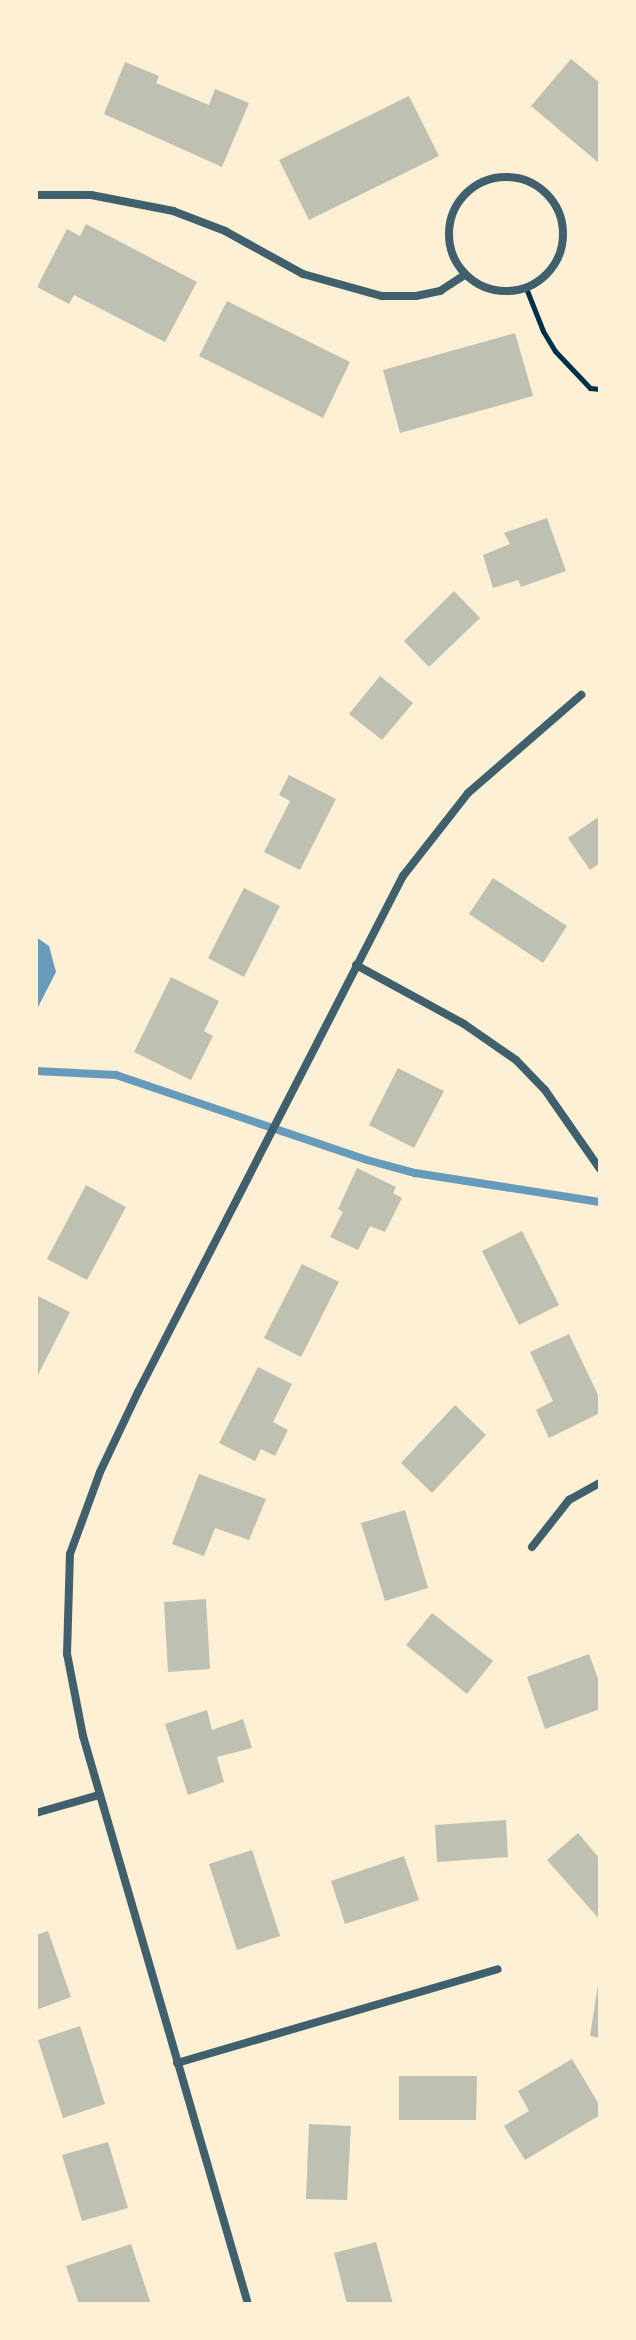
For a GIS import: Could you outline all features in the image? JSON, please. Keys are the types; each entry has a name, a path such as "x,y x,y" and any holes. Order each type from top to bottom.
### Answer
{"street":[{"path":"500,177 518,178 535,184 549,196 559,212 563,230 562,248 555,265 542,279 526,288 494,291 465,275 454,260 448,242 455,206 466,192 482,182 500,177"},
{"path":"36,195 91,195 173,211 225,231 303,274 382,296 416,296 440,291 465,275"},
{"path":"248,2304 99,1795 67,1654 70,1554 100,1472 138,1392 403,876 468,793 581,695"},
{"path":"356,965 464,1024 516,1060 545,1090 600,1169"},
{"path":"532,1547 569,1500 600,1483"},
{"path":"36,1813 99,1795"},
{"path":"177,2063 498,1969"}],"path":[{"path":"526,288 543,331 555,351 590,388 600,389"}],"water":[{"path":"36,937 49,946 56,972 36,1011"}],"building":[{"path":"571,59 600,83 600,164 531,106"},
{"path":"125,62 159,76 156,83 209,105 215,89 249,103 222,167 104,114"},
{"path":"409,96 439,156 309,220 279,160"},
{"path":"86,224 197,282 165,342 74,295 69,304 37,287 67,229 80,236"},
{"path":"227,301 350,362 323,418 199,356"},
{"path":"515,333 533,396 400,433 383,370"},
{"path":"547,518 566,571 521,587 518,580 493,588 483,555 510,544 504,533"},
{"path":"454,591 480,618 429,667 404,641"},
{"path":"380,676 413,703 382,740 349,714"},
{"path":"289,775 336,799 300,870 264,852 290,801 279,795"},
{"path":"600,816 600,863 590,870 568,838"},
{"path":"493,878 567,926 543,963 469,914"},
{"path":"244,888 280,906 244,977 208,958"},
{"path":"171,977 219,1001 204,1031 213,1036 191,1080 134,1052"},
{"path":"398,1068 444,1091 414,1148 369,1125"},
{"path":"357,1168 396,1187 393,1193 402,1198 385,1232 370,1226 358,1250 330,1237 343,1212 338,1209"},
{"path":"86,1185 126,1207 87,1280 47,1259"},
{"path":"522,1231 559,1305 519,1325 482,1251"},
{"path":"302,1264 339,1282 301,1357 264,1338"},
{"path":"36,1295 70,1312 38,1375 36,1373"},
{"path":"569,1334 600,1399 600,1413 549,1438 536,1410 553,1401 530,1352"},
{"path":"258,1367 292,1384 273,1422 288,1430 275,1456 261,1449 255,1461 219,1443"},
{"path":"455,1405 486,1435 432,1493 401,1463"},
{"path":"199,1474 266,1499 249,1540 215,1528 204,1556 172,1544"},
{"path":"405,1510 428,1588 385,1601 361,1523"},
{"path":"206,1599 210,1669 168,1672 164,1602"},
{"path":"432,1613 493,1661 467,1694 406,1645"},
{"path":"589,1654 600,1684 600,1709 545,1729 527,1677"},
{"path":"207,1710 212,1730 243,1719 252,1748 217,1757 224,1782 188,1795 165,1724"},
{"path":"506,1820 508,1857 437,1862 435,1825"},
{"path":"578,1833 600,1859 600,1920 547,1860"},
{"path":"252,1850 280,1936 237,1950 209,1864"},
{"path":"404,1856 419,1900 345,1924 331,1881"},
{"path":"48,1931 71,1997 36,2010 36,1935"},
{"path":"600,1984 600,2038 590,2036"},
{"path":"80,2026 105,2104 63,2118 38,2040"},
{"path":"572,2059 600,2106 600,2115 525,2160 504,2126 529,2111 518,2091"},
{"path":"399,2076 477,2076 476,2120 399,2120"},
{"path":"309,2124 351,2126 347,2200 306,2199"},
{"path":"108,2142 128,2208 82,2221 62,2155"},
{"path":"376,2242 393,2304 347,2304 334,2253"},
{"path":"131,2244 151,2304 79,2304 66,2266"}],"waterway":[{"path":"36,1071 116,1075 367,1160 415,1173 600,1202"}]}
